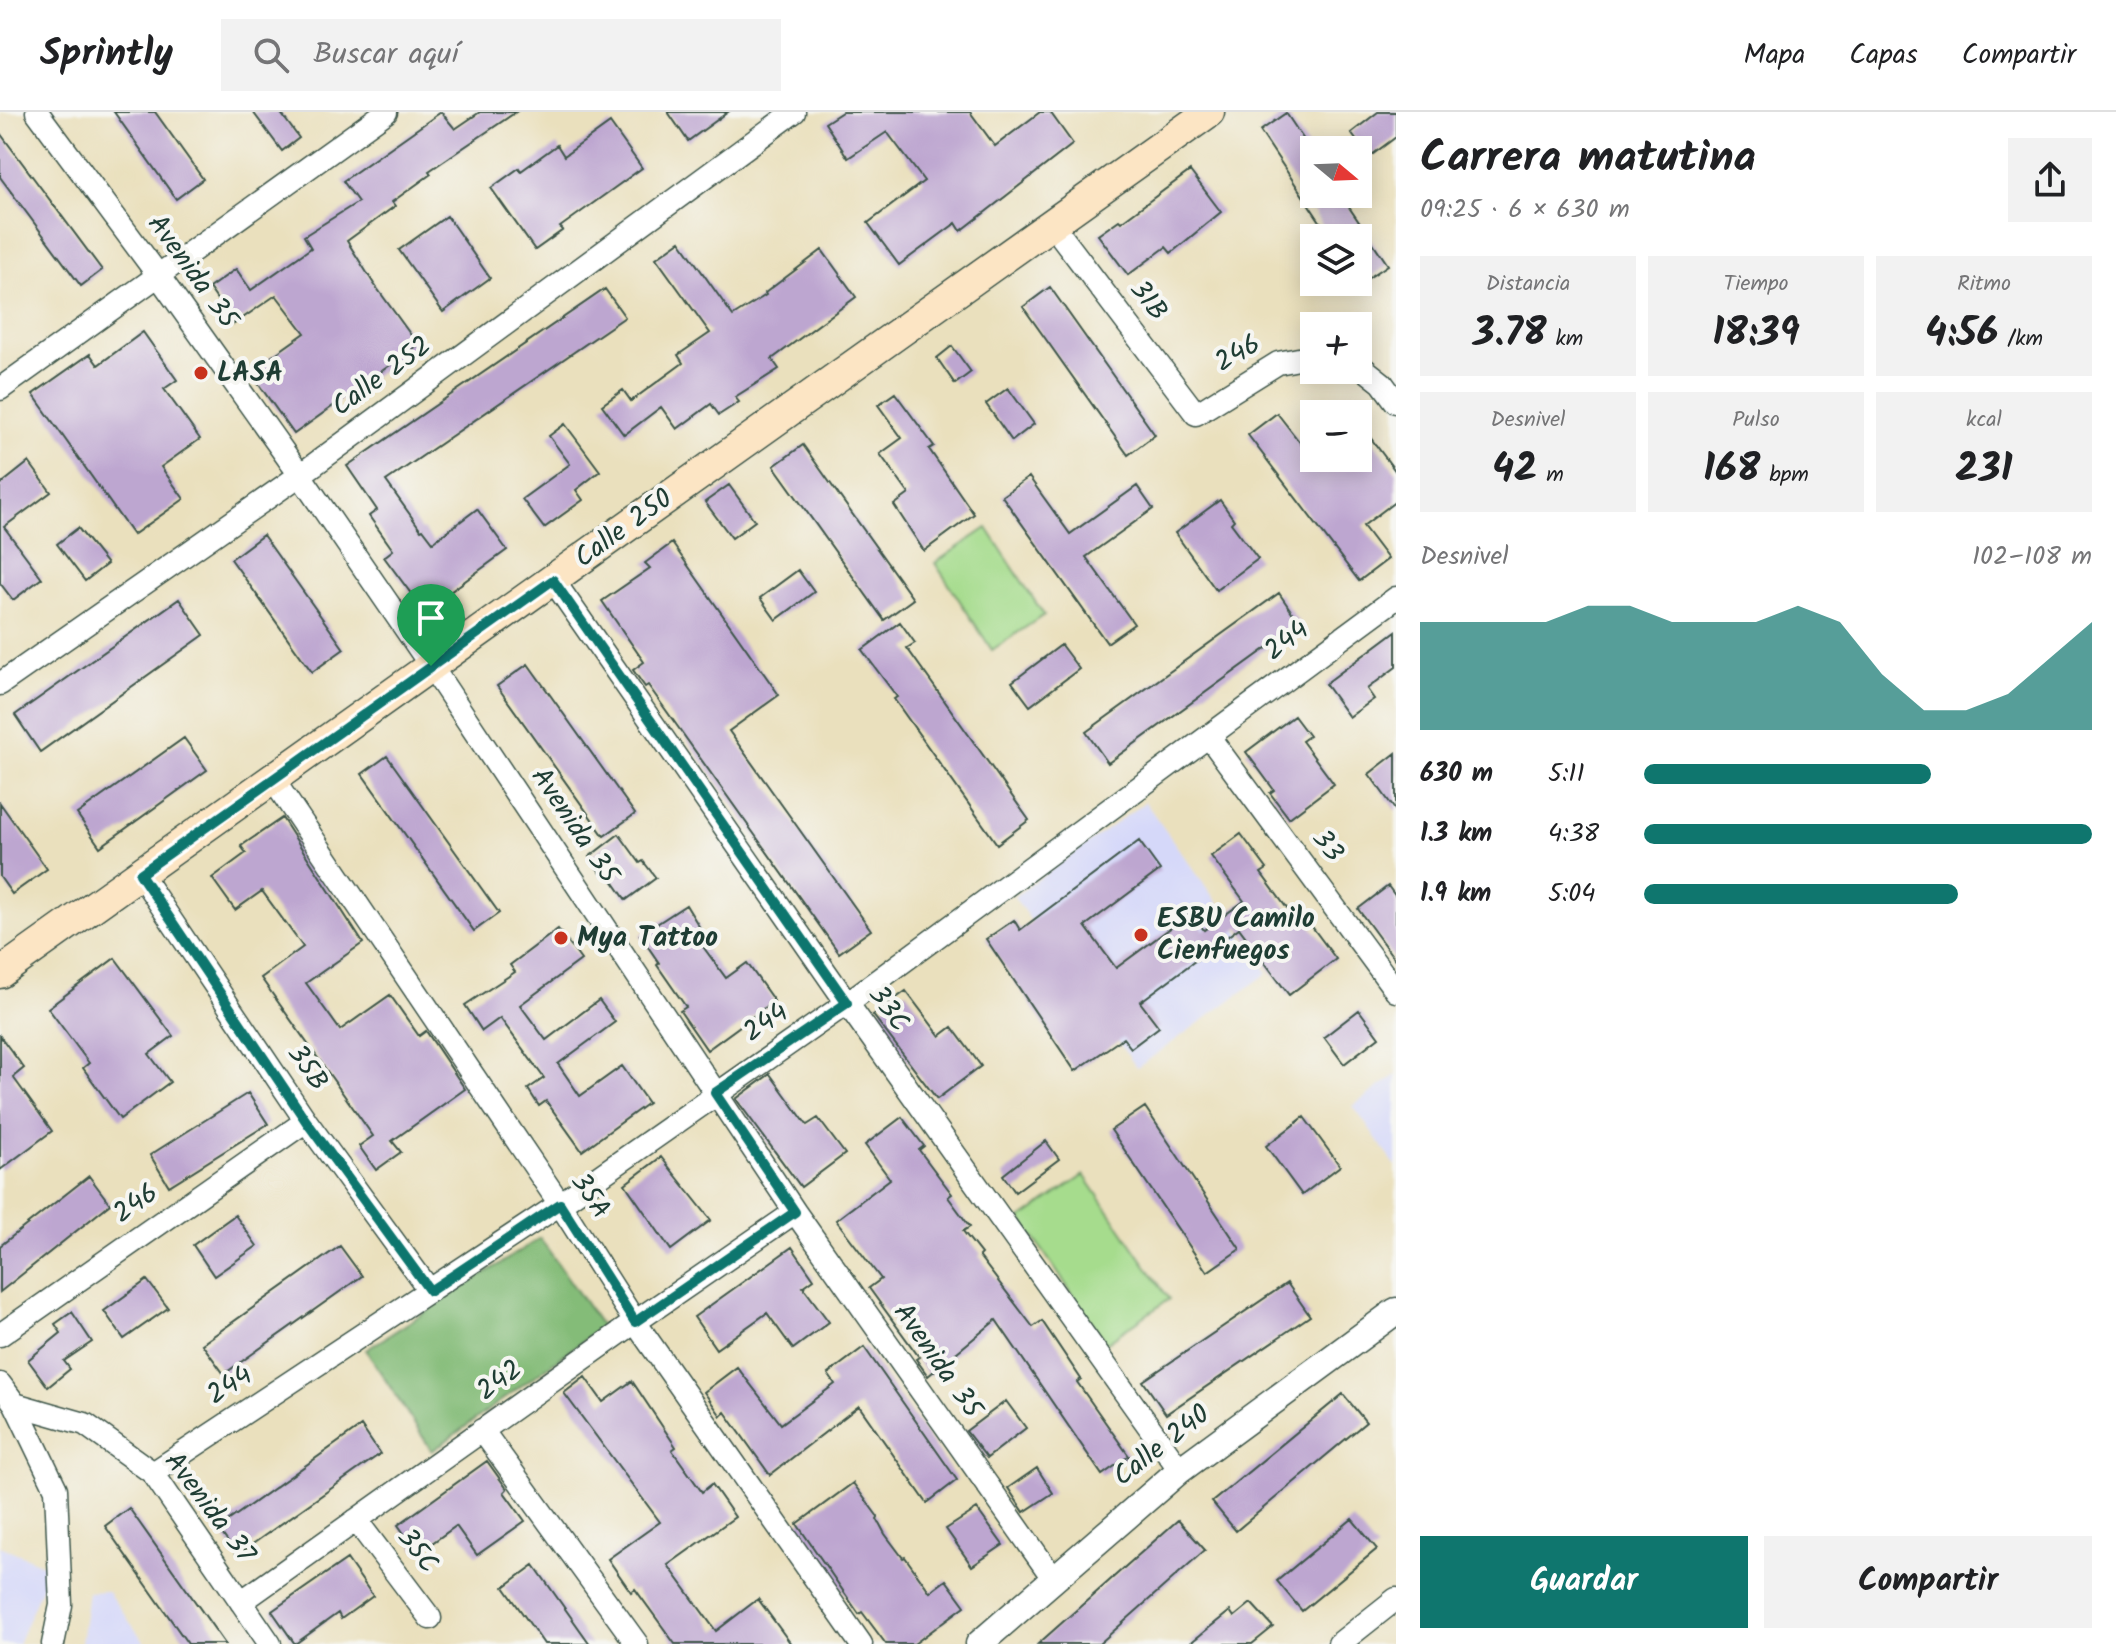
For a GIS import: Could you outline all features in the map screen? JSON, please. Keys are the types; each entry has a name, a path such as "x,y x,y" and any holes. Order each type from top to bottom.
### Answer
{"main road":[{"name":"Calle 250","path":"0,973 1209,112"}],"street":[{"name":"Avenida 35","path":"37,112 300,475 795,1212 1053,1578"},
{"path":"0,389 386,112"},
{"name":"Calle 252","path":"0,684 300,475 794,112"},
{"name":"31B","path":"1052,224 1196,414"},
{"name":"246","path":"1196,414 1278,363 1300,359"},
{"path":"1372,375 1396,402"},
{"name":"33C","path":"553,580 847,1003 1180,1470"},
{"name":"244","path":"153,1473 560,1204 847,1003 1396,598"},
{"name":"33","path":"1209,737 1396,991"},
{"name":"35A","path":"272,778 560,1204 635,1322 861,1644"},
{"name":"35B","path":"140,874 306,1121 430,1291"},
{"name":"246","path":"0,1335 306,1121"},
{"name":"242","path":"241,1602 795,1212"},
{"name":"Calle 240","path":"979,1644 1180,1470 1396,1311"},
{"path":"0,1384 15,1404 56,1489 61,1605 53,1644"},
{"name":"Avenida 37","path":"15,1404 85,1424 153,1473 270,1644"},
{"path":"482,1430 637,1644"},
{"name":"35C","path":"356,1520 430,1618"},
{"path":"1339,1644 1396,1599"}],"shaded area":[{"name":"ESBU Camilo Cienfuegos","path":"1145,802 1268,973 1137,1068 1014,897"},
{"path":"1396,1075 1396,1166 1353,1106"},
{"path":"0,1546 50,1567 18,1644 0,1644"},
{"path":"107,1591 146,1644 81,1644 88,1592"}],"green space":[{"path":"987,528 1044,615 992,650 935,563"},
{"path":"1084,1175 1169,1299 1106,1343 1021,1219"},
{"path":"540,1238 602,1327 432,1451 366,1350"}],"building":[{"path":"114,112 155,112 203,179 176,199"},
{"path":"253,112 280,112 299,138 282,151"},
{"path":"441,112 455,129 480,112 516,112 429,171 431,174 392,202 395,206 347,241 418,345 294,434 250,372 305,333 276,295 234,324 209,288 236,269 251,290 311,248 304,236 358,202 343,181"},
{"path":"668,112 728,112 688,141"},
{"path":"842,112 970,112 995,146 1040,112 1050,112 1073,144 961,231 956,223 899,265 868,223 924,181 887,132 848,158 825,123"},
{"path":"1378,112 1396,112 1396,137 1372,155 1372,136 1353,136 1351,133"},
{"path":"1286,113 1301,136 1300,191 1260,131"},
{"path":"610,123 642,168 560,227 563,230 535,250 491,188 557,145 564,156"},
{"path":"0,133 102,270 81,286 0,177"},
{"path":"1190,171 1221,212 1171,253 1166,247 1128,275 1098,235 1119,220 1121,222"},
{"path":"1311,208 1349,208 1360,224 1322,224"},
{"path":"447,216 490,278 443,312 399,250"},
{"path":"680,241 733,316 766,295 822,250 856,297 772,359 779,369 735,397 739,402 719,415 711,404 677,429 661,407 624,435 602,405 623,390 631,401 683,363 678,355 710,333 656,258"},
{"path":"1372,241 1388,265 1372,276"},
{"path":"1050,287 1155,435 1128,455 1023,307"},
{"path":"605,289 625,317 386,481 433,542 477,509 507,550 424,611 384,557 393,550 369,516 377,510 347,466"},
{"path":"143,332 177,380 164,389 200,439 161,467 184,499 133,535 33,394 90,354 98,365"},
{"path":"952,346 971,372 955,384 937,358"},
{"path":"1008,388 1034,424 1012,441 986,404"},
{"path":"895,393 934,446 929,449 974,514 924,551 894,505 909,494 880,454 902,438 878,405"},
{"path":"1277,413 1300,443 1300,472 1372,472 1372,440 1396,472 1396,501 1363,526 1388,559 1359,581 1248,435"},
{"path":"565,424 600,471 576,490 583,500 544,528 522,499 570,464 549,436"},
{"path":"803,445 913,599 884,620 774,466"},
{"path":"29,462 51,492 4,527 42,578 13,600 0,583 0,485"},
{"path":"1029,477 1070,534 1137,486 1153,509 1086,557 1134,624 1107,643 1002,496"},
{"path":"729,485 755,521 732,538 705,502"},
{"path":"1220,500 1234,520 1231,523 1258,559 1216,590 1175,533"},
{"path":"78,528 107,564 85,581 57,544"},
{"path":"263,535 344,649 312,672 231,559"},
{"path":"672,543 779,695 729,731 871,930 839,953 648,685 645,687 633,670 644,662 602,601 650,568 645,563"},
{"path":"798,570 814,592 776,620 760,598"},
{"path":"1279,593 1300,624 1108,763 1086,732"},
{"path":"179,599 204,635 40,752 15,715"},
{"path":"900,622 915,643 907,648 1029,820 997,844 862,650"},
{"path":"1396,631 1396,667 1367,689 1374,699 1349,717 1325,684"},
{"path":"1061,645 1079,669 1030,706 1012,682"},
{"path":"528,664 635,814 604,836 497,686"},
{"path":"1294,716 1309,736 1302,741 1334,784 1289,818 1270,793 1274,790 1246,752"},
{"path":"184,738 207,770 100,847 77,814"},
{"path":"1396,753 1396,811 1369,774"},
{"path":"387,756 499,913 474,931 362,774"},
{"path":"0,803 47,869 12,894 0,877"},
{"path":"282,818 363,943 306,983 340,1030 390,995 419,1036 426,1031 465,1089 392,1141 401,1152 376,1170 359,1146 373,1136 261,978 303,947 262,891 235,910 212,878 246,853 241,846"},
{"path":"619,834 640,863 643,861 656,878 626,900 607,873 603,876 589,857"},
{"path":"1241,834 1267,869 1261,873 1294,918 1301,912 1336,959 1289,995 1239,928 1140,1002 1159,1027 1131,1048 1123,1038 1075,1071 986,939 1014,920 1020,930 1139,841 1160,870 1085,926 1116,968 1191,913 1204,930 1244,901 1211,856"},
{"path":"1388,886 1396,897 1396,961 1358,909"},
{"path":"686,905 700,928 693,933 726,978 747,963 774,1001 707,1050 680,1011 686,1007 640,935"},
{"path":"558,929 581,960 520,1005 546,1040 599,1000 615,1022 558,1064 580,1096 622,1066 648,1103 582,1151 546,1101 539,1106 528,1089 544,1078 500,1018 482,1031 465,1005 515,972 510,965"},
{"path":"115,958 173,1036 149,1054 170,1082 120,1119 83,1068 89,1063 48,1008"},
{"path":"906,991 940,1036 952,1027 981,1066 937,1099 873,1015"},
{"path":"1359,1010 1379,1037 1344,1064 1324,1037"},
{"path":"0,1036 24,1068 13,1077 52,1131 0,1170"},
{"path":"770,1074 807,1125 818,1118 845,1154 801,1187 736,1099"},
{"path":"248,1093 268,1124 169,1186 150,1155"},
{"path":"1145,1107 1240,1249 1207,1272 1111,1130"},
{"path":"902,1117 924,1146 919,1150 952,1194 948,1197 970,1227 963,1231 981,1254 979,1256 1033,1327 1042,1321 1081,1379 1077,1382 1129,1456 1102,1475 996,1320 928,1376 916,1359 919,1357 869,1288 881,1279 836,1220 890,1179 865,1145"},
{"path":"1304,1117 1340,1166 1302,1195 1266,1146"},
{"path":"1046,1141 1059,1159 1015,1192 1003,1175"},
{"path":"661,1157 711,1220 671,1250 625,1184"},
{"path":"89,1176 110,1204 0,1292 0,1246"},
{"path":"235,1215 257,1246 214,1276 193,1245"},
{"path":"340,1246 362,1276 224,1374 202,1344"},
{"path":"792,1247 814,1279 803,1287 829,1322 793,1349 767,1313 716,1349 694,1317"},
{"path":"147,1280 168,1308 124,1339 104,1311"},
{"path":"1287,1283 1310,1316 1166,1414 1143,1381"},
{"path":"72,1312 92,1342 64,1361 70,1369 48,1387 28,1360 61,1333 55,1324"},
{"path":"864,1347 957,1480 927,1503 859,1406 770,1475 725,1412 721,1416 704,1392 737,1367 781,1424 835,1384 828,1374"},
{"path":"585,1377 603,1402 632,1381 676,1447 672,1450 702,1492 712,1484 735,1517 668,1565 716,1631 758,1599 791,1644 675,1644 635,1589 631,1592 608,1559 660,1522 564,1393"},
{"path":"1343,1394 1366,1422 1236,1531 1212,1502"},
{"path":"1006,1401 1026,1428 987,1458 966,1431"},
{"path":"361,1426 380,1454 237,1555 218,1528"},
{"path":"487,1461 525,1521 477,1555 456,1526 418,1553 398,1525"},
{"path":"1037,1468 1053,1493 1024,1512 1008,1488"},
{"path":"853,1483 878,1517 885,1534 930,1592 946,1580 965,1606 914,1644 886,1644 862,1612 859,1614 797,1524"},
{"path":"129,1508 225,1644 188,1644 105,1526"},
{"path":"977,1509 1003,1545 972,1566 946,1529"},
{"path":"1352,1519 1377,1549 1302,1611 1277,1581"},
{"path":"1178,1520 1205,1550 1099,1644 1038,1644"},
{"path":"347,1559 373,1596 341,1619 338,1613 295,1644 272,1611"},
{"path":"534,1565 590,1644 544,1644 504,1587"},
{"path":"1251,1603 1273,1627 1252,1644 1189,1644 1230,1611 1234,1617"}],"place":[{"name":"LASA","path":"201,373"},
{"name":"ESBU Camilo Cienfuegos","path":"1141,935"},
{"name":"Mya Tattoo","path":"561,938"}],"route":[{"path":"553,580 847,1003 715,1093 795,1212 635,1322 560,1204 430,1291 306,1121 140,874 431,666 553,580"}]}
